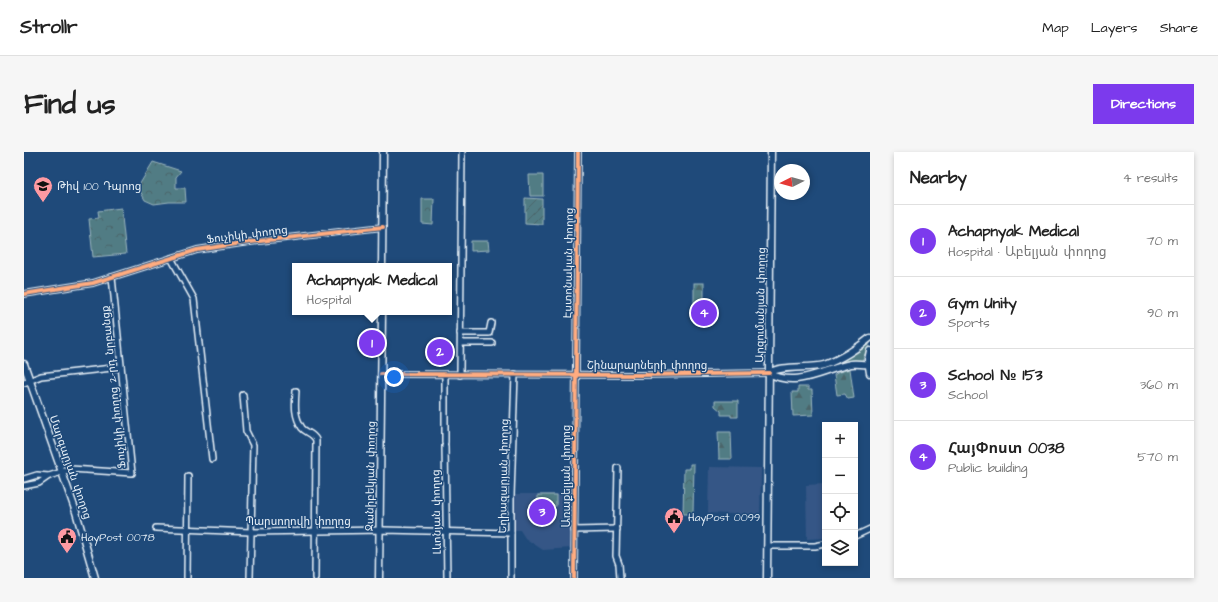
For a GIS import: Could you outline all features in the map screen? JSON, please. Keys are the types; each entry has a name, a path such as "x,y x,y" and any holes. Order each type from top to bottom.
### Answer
{"main road":[{"path":"382,263 384,152"},
{"name":"Արզումանյան փողոց","path":"767,578 771,152"},
{"name":"Ջանիբեկյան փողոց","path":"379,578 382,315"},
{"name":"Շինարարների փողոց","path":"769,373 778,370 823,365 870,338"},
{"path":"870,351 870,373"},
{"name":"Շինարարների փողոց","path":"769,373 782,379 799,378 822,374 852,364 869,364"},
{"name":"Մարգարյան փողոց","path":"24,365 28,382 78,516 95,578"}],"street":[{"path":"460,375 462,152"},
{"name":"Էստոնական փողոց","path":"575,374 578,152"},
{"name":"Ֆուչիկի փողոց","path":"24,294 89,284 197,250 383,227"},
{"path":"171,258 194,299 212,460"},
{"name":"Ֆուչիկի փողոց 2-րդ նրբանցք","path":"62,472 71,469 132,473 112,277"},
{"path":"460,333 489,333 491,323"},
{"path":"461,343 492,343"},
{"path":"28,382 41,376 121,367"},
{"name":"Շինարարների փողոց","path":"381,374 460,375 769,373"},
{"name":"Լևոնյան փողոց","path":"445,374 447,578"},
{"name":"Եղիազարյան փողոց","path":"511,578 515,374"},
{"name":"Առաքելյան փողոց","path":"574,578 575,374"},
{"path":"296,391 295,414 302,429 313,435 316,440 315,578"},
{"path":"243,395 246,432 252,445 250,578"},
{"path":"618,468 616,556 619,564 620,578"},
{"path":"24,486 39,483 49,476 62,472"},
{"path":"24,479 37,475 49,476"},
{"path":"37,475 39,483"},
{"path":"187,578 188,476"},
{"name":"Պարսողովի փողոց","path":"156,528 251,532 380,530 511,533"},
{"path":"574,530 616,529"},
{"path":"858,535 870,529"},
{"path":"768,546 815,546 822,545"}],"shaded area":[{"path":"709,467 761,468 760,515 708,513"},
{"path":"822,484 822,538 807,539 806,485"},
{"path":"512,494 570,494 571,548 543,550 525,538 520,530 513,530"}],"green space":[{"path":"153,162 181,171 176,177 176,188 185,188 186,202 154,204 145,200 138,187"},
{"path":"529,175 543,175 543,196 530,196"},
{"path":"525,198 542,199 542,224 525,223"},
{"path":"422,199 434,199 433,225 422,224"},
{"path":"121,208 126,254 93,257 89,219 99,218 98,211"},
{"path":"471,241 488,241 489,250 471,251"},
{"path":"694,283 704,283 704,305 694,305"},
{"path":"870,343 861,363 828,368 830,365"},
{"path":"850,369 854,398 848,399 845,394 837,395 834,375"},
{"path":"798,387 808,387 808,390 812,390 813,415 793,416 792,392 798,392"},
{"path":"715,401 738,401 738,417 721,415 721,411 715,406"},
{"path":"718,432 731,432 732,459 719,459"},
{"path":"690,464 694,464 693,514 683,514 684,469 690,469"},
{"path":"538,495 556,495 556,506 538,506"}],"cycle path":[{"path":"574,578 578,152"},
{"path":"24,294 93,283 197,250 242,243 383,227"},
{"path":"381,374 640,375 769,373"}],"place":[{"name":"Թիվ 100 Դպրոց","path":"43,203"},
{"name":"ՀայՓոստ 0038","path":"704,313"},
{"name":"Achapnyak Medical","path":"372,343"},
{"name":"Gym Unity","path":"440,352"},
{"name":"School № 153","path":"542,512"},
{"name":"HayPost 0099","path":"674,534"},
{"name":"HayPost 0078","path":"67,554"}]}
